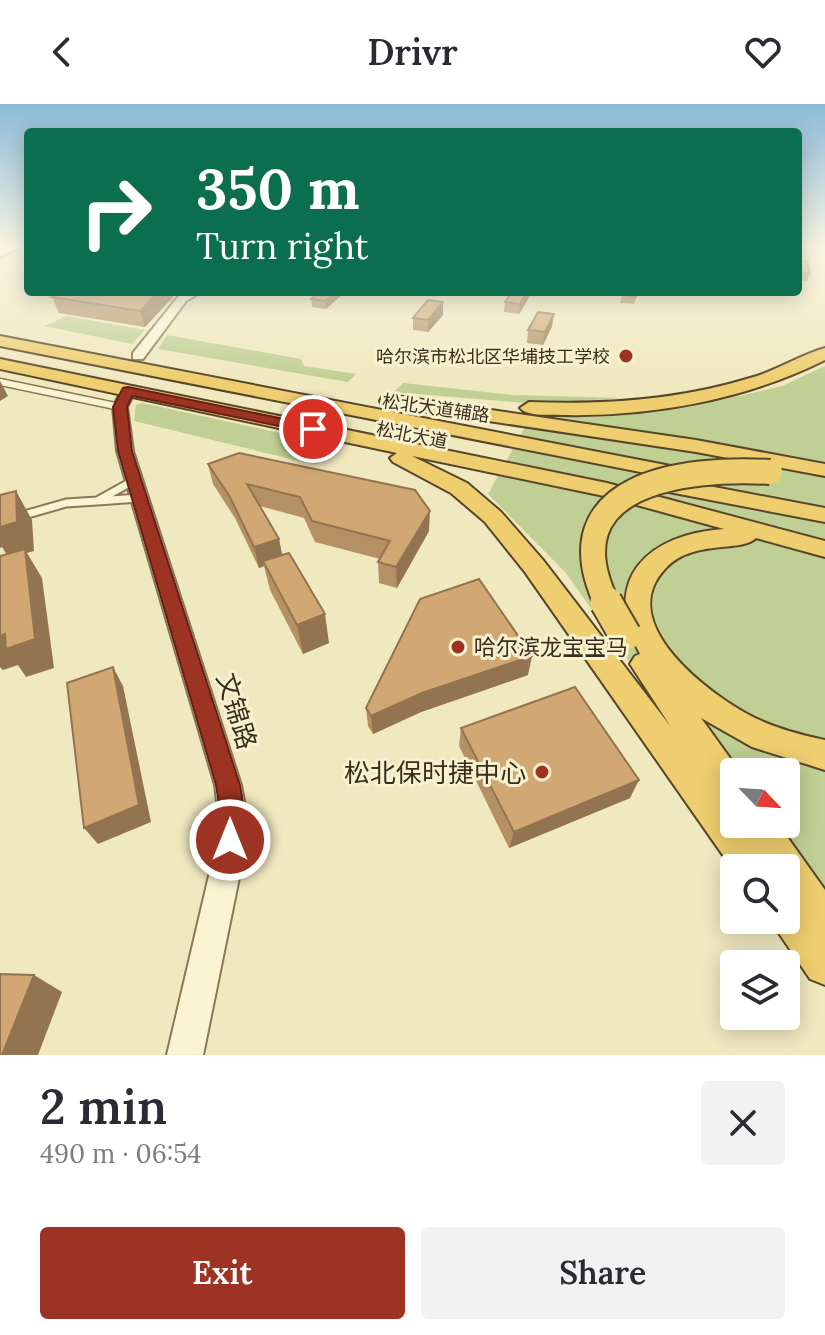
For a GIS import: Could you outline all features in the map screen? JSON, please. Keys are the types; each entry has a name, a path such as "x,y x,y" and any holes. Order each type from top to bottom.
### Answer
{"highway":[{"path":"0,329 146,370 228,411"},
{"name":"松北大道","path":"0,341 825,501"},
{"name":"松北大道","path":"0,351 146,370 825,515"},
{"path":"372,398 538,409 634,405 704,394 752,382 789,370 825,353"},
{"path":"0,364 124,399 228,411"},
{"name":"松北大道辅路","path":"146,370 264,380 696,446 825,470"},
{"name":"松北大道辅路","path":"228,411 607,490 819,542"},
{"path":"341,435 439,476 459,488 493,517 534,566 745,854"},
{"path":"720,772 625,635 600,587 594,559 596,535 612,505 630,490 671,475 711,469 770,472 825,481"},
{"path":"819,542 745,536 689,542 657,559 644,574 638,591 642,627 664,665 704,702 765,737 825,755"},
{"path":"766,838 825,924"},
{"path":"800,930 825,964"}],"street":[{"path":"146,370 182,299 188,296"},
{"name":"文锦路","path":"124,399 125,451 228,785 233,817 227,863 185,1055"}],"lane":[{"path":"0,382 124,399"},
{"path":"97,501 137,489"},
{"path":"0,522 66,503 97,501 137,489"}],"green space":[{"path":"67,316 145,330 132,344 44,326"},
{"path":"167,335 301,359 304,366 356,374 348,382 158,349"},
{"path":"825,366 825,934 800,892 800,854 773,854 758,838 800,838 800,758 720,758 720,790 566,573 488,494 531,416 691,407 782,386"},
{"path":"403,383 513,395 622,398 538,404 394,392"},
{"path":"142,403 317,441 326,460 317,464 307,463 134,421 136,405"}],"building":[{"path":"54,296 155,296 140,311 52,297"},
{"path":"315,296 331,296 325,301 311,299"},
{"path":"509,296 525,296 520,304 505,302"},
{"path":"428,300 443,302 428,320 413,318"},
{"path":"538,312 554,314 545,332 528,330"},
{"path":"239,453 415,490 430,511 396,567 378,562 390,541 312,521 300,497 247,484 279,539 254,547 230,497 208,464"},
{"path":"16,491 17,522 0,527 0,495"},
{"path":"25,549 35,639 6,649 5,634 0,636 0,556"},
{"path":"289,553 325,614 297,625 263,561"},
{"name":"哈尔滨龙宝宝马","path":"479,579 532,656 422,693 371,716 366,708 420,599"},
{"path":"113,667 139,805 84,828 67,683"},
{"name":"松北保时捷中心","path":"575,687 639,780 514,832 461,728"},
{"path":"0,974 34,975 2,1055 0,1055"}],"place":[{"name":"哈尔滨市松北区华埔技工学校","path":"626,356"},
{"name":"哈尔滨龙宝宝马","path":"458,647"},
{"name":"松北保时捷中心","path":"542,772"}],"route":[{"path":"230,840 233,817 228,785 125,451 120,407 128,391 313,429"}]}
